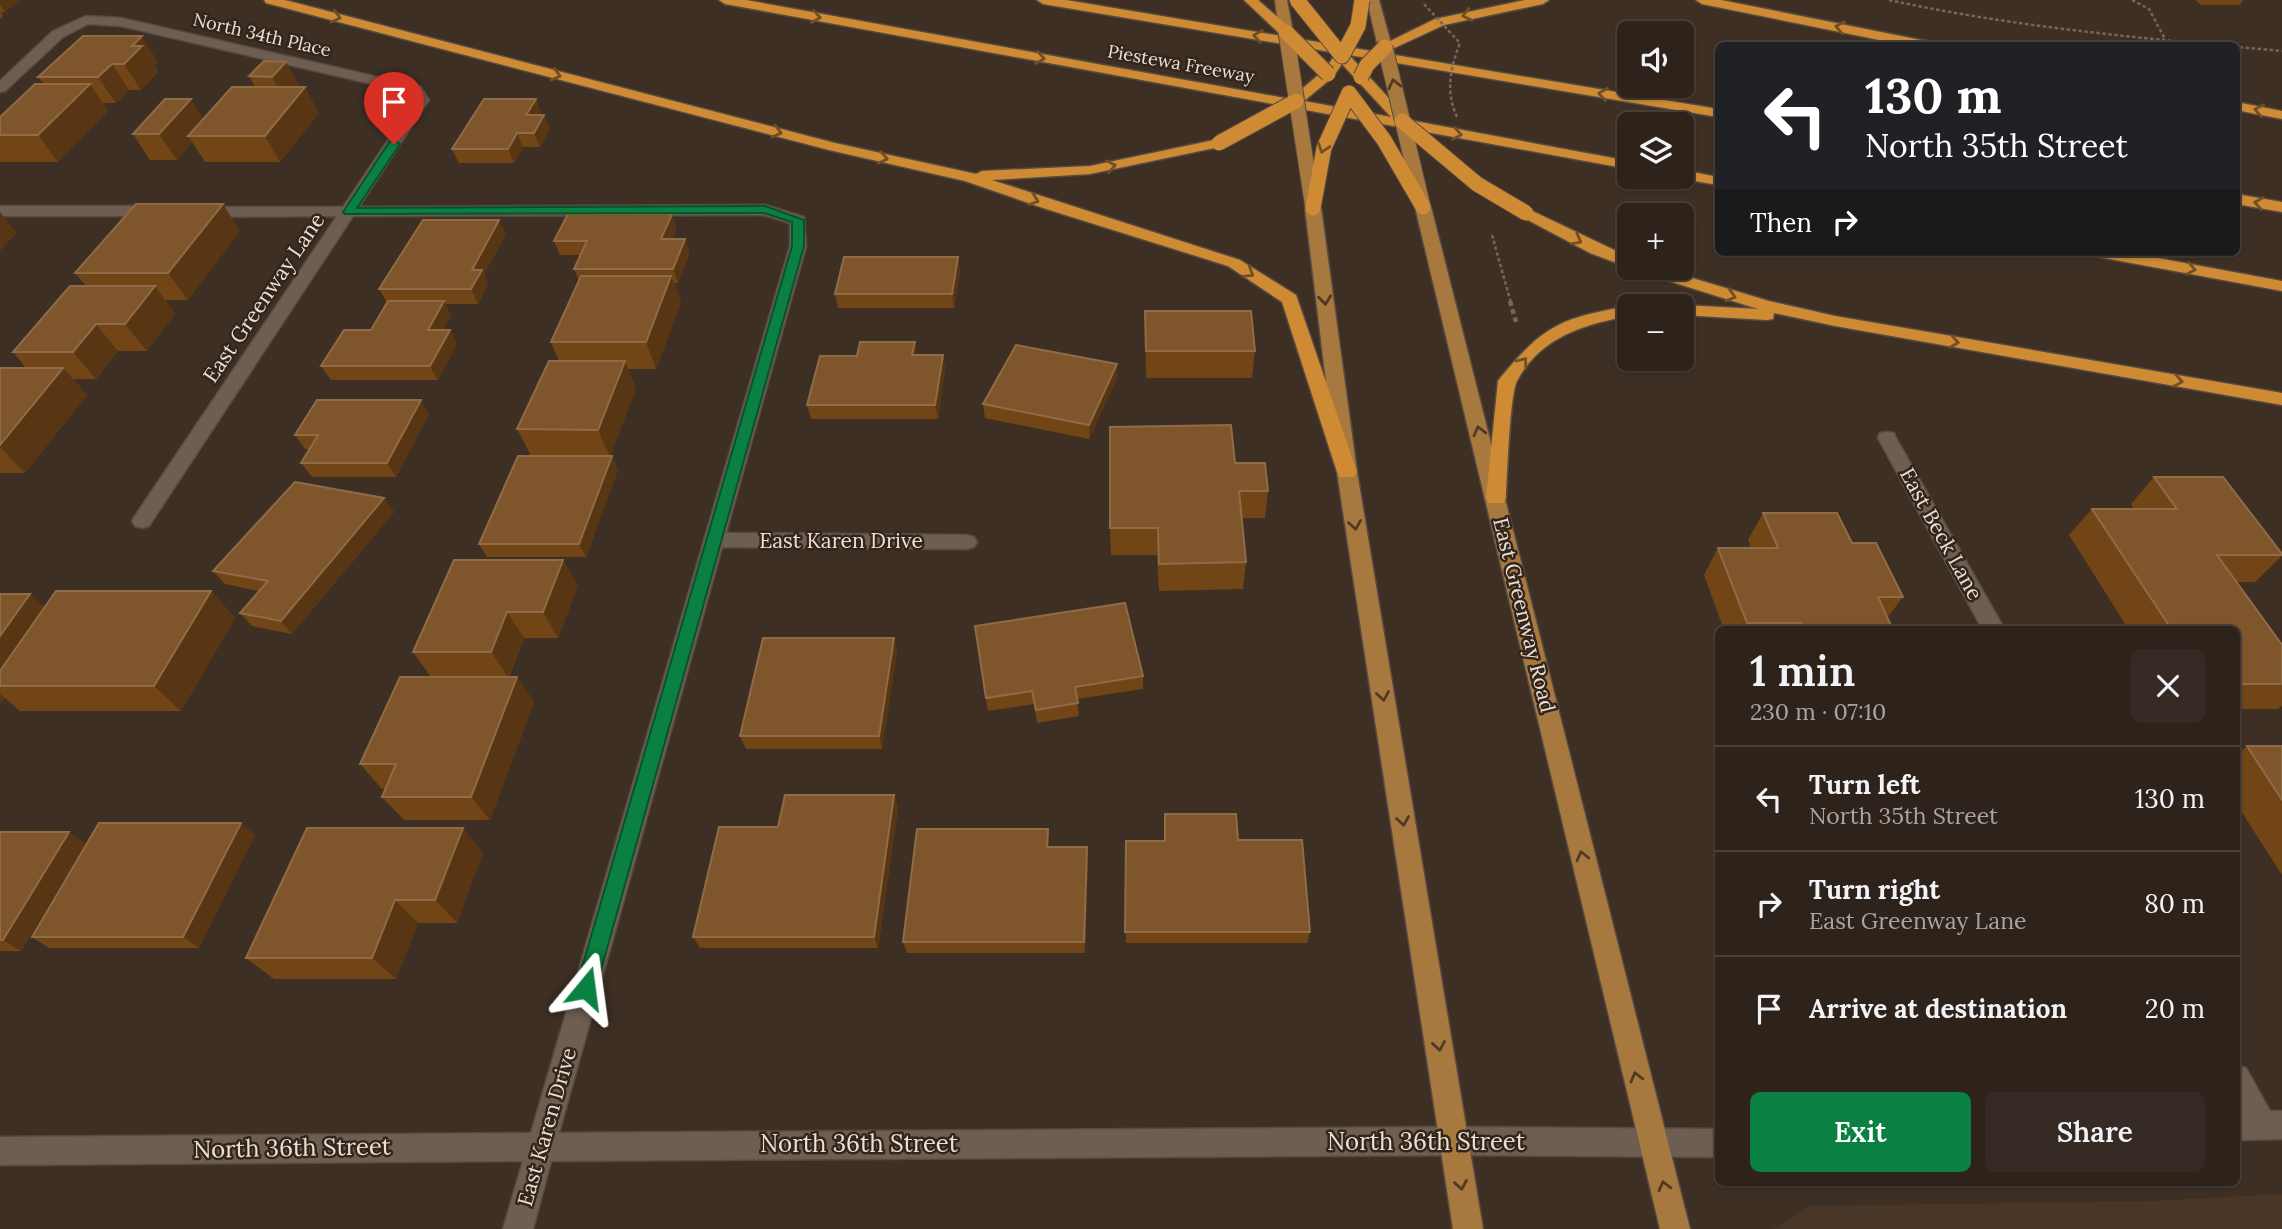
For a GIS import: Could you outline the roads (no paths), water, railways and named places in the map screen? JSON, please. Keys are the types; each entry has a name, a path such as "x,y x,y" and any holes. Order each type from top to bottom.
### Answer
{"highway":[{"path":"270,0 834,147 969,177 1048,205 1234,263 1290,299 1347,472"},
{"name":"Piestewa Freeway","path":"725,0 1617,163"},
{"name":"Piestewa Freeway","path":"1043,0 1715,112"},
{"path":"1250,0 1349,93 1384,140 1423,207"},
{"path":"1297,0 1342,56 1402,121 1477,184 1526,214 1617,258"},
{"path":"969,177 1090,170 1219,143 1238,135 1296,101 1328,74 1342,56 1358,26 1362,0"},
{"path":"1313,208 1320,155 1332,121 1367,65 1385,47 1440,22 1543,0"},
{"path":"1702,0 1911,42"},
{"path":"2240,107 2282,115"},
{"path":"1694,177 1715,180"},
{"path":"2240,201 2282,207"},
{"path":"2121,256 2282,286"},
{"path":"1676,280 1766,306 1835,321 2282,399"},
{"path":"1694,311 1835,321"},
{"path":"1496,498 1507,381 1534,348 1560,329 1590,318 1617,313"}],"main road":[{"path":"1281,0 1313,208 1347,472 1468,1229"},
{"name":"East Greenway Road","path":"1373,0 1675,1229"}],"street":[{"name":"North 34th Place","path":"0,88 58,34 86,20 121,22 416,90 422,100"},
{"name":"East Greenway Lane","path":"142,521 422,100"},
{"name":"East Karen Drive","path":"349,212 765,210 798,220 798,246 518,1229"},
{"path":"0,211 349,212"},
{"name":"East Beck Lane","path":"1887,438 1992,626"},
{"name":"East Karen Drive","path":"714,540 967,542"},
{"path":"2240,1085 2260,1125"},
{"name":"North 36th Street","path":"0,1152 1453,1141 1715,1143"}]}
